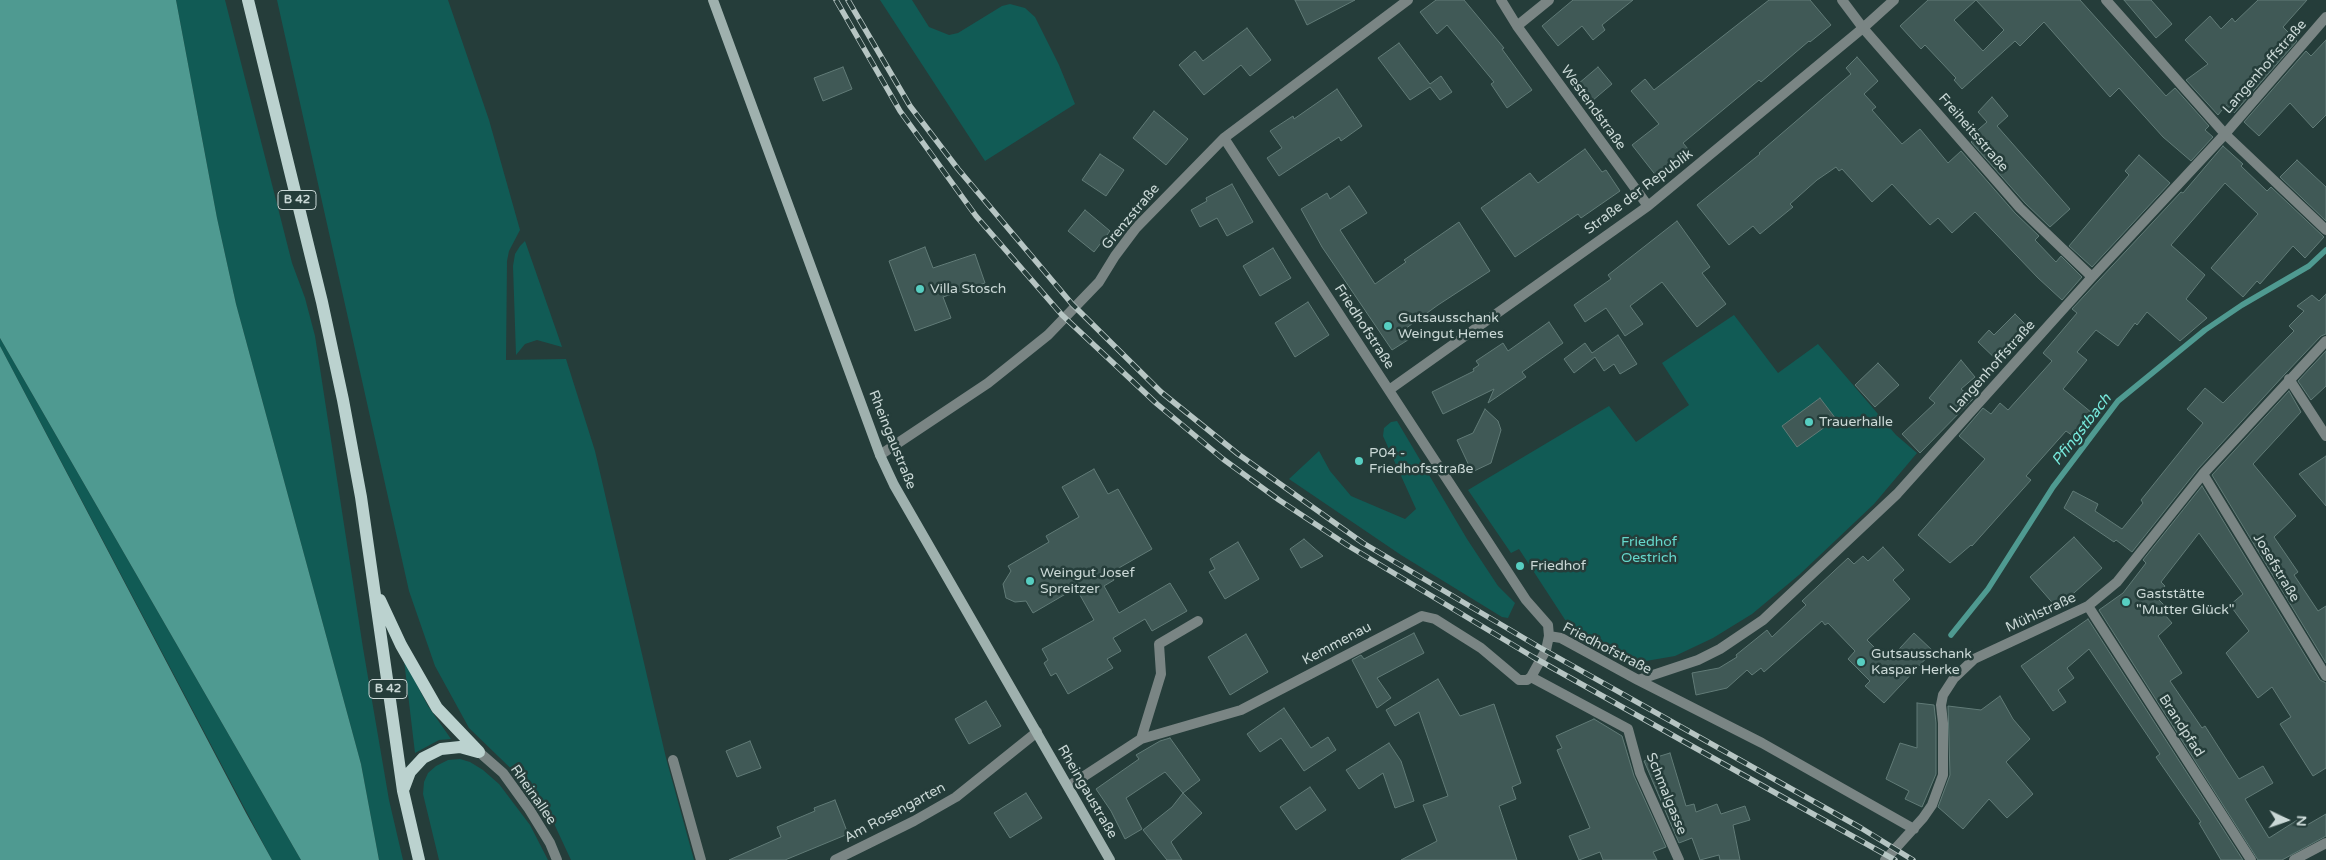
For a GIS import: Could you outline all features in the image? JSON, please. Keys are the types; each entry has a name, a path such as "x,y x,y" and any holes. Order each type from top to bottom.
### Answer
{"main road":[{"name":"B 42","path":"248,0 334,355 361,497 403,791 419,860"},
{"name":"Rheingaustraße","path":"713,0 880,455 906,508 1069,786 1110,860"},
{"path":"374,587 401,645 437,708 479,752"},
{"path":"403,791 410,772 423,758 441,749 450,748 460,747 479,752"}],"street":[{"name":"Grenzstraße","path":"880,455 988,383 1060,324 1099,282 1136,228 1224,138 1408,0"},
{"name":"Westendstraße","path":"1500,0 1648,206"},
{"path":"1517,26 1549,0"},
{"name":"Freiheitsstraße","path":"1842,0 2020,208 2092,277"},
{"name":"Straße der Republik","path":"1389,390 1648,206 1864,28 1894,0"},
{"path":"2106,0 2225,134 2326,230"},
{"name":"Langenhoffstraße","path":"1638,680 1706,656 1720,649 1763,620 1897,494 2092,277 2225,134 2326,17"},
{"name":"Friedhofstraße","path":"1224,138 1526,600 1548,625 1549,636 1561,638 1638,680 1762,743 1914,829"},
{"name":"Mühlstraße","path":"1885,860 1914,829 1932,805 1944,775 1944,731 1940,705 1943,695 1954,678 1974,659 2088,606 2117,582 2203,474 2326,341"},
{"path":"2289,379 2326,436"},
{"name":"Josefstraße","path":"2203,474 2326,676"},
{"name":"Brandpfad","path":"2088,606 2252,860"},
{"name":"Kemmenau","path":"1069,786 1141,739 1241,710 1422,616 1435,619 1481,648 1519,680 1527,680 1531,677"},
{"path":"1141,739 1161,674 1159,644 1198,620"},
{"path":"1531,677 1546,650 1549,636"},
{"name":"Schmalgasse","path":"1531,677 1628,729 1640,773 1679,860"},
{"name":"Am Rosengarten","path":"835,860 914,822 956,797 1036,732"},
{"name":"Rheinallee","path":"479,752 503,773 529,809 550,843 557,860"},
{"path":"673,760 701,860"},
{"path":"2294,860 2326,843"}],"green space":[{"path":"176,0 225,0 292,263 305,298 315,336 363,648 389,800 403,860 379,860 361,764 236,304 217,218"},
{"path":"277,0 448,0 489,120 520,230 509,251 507,261 506,360 566,359 595,451 666,758 694,860 571,860 550,815 530,787 469,728 435,666 409,591"},
{"path":"880,0 912,0 929,27 949,35 958,33 1002,6 1010,4 1025,8 1035,17 1059,65 1075,104 985,161"},
{"path":"525,241 562,347 537,340 525,344 516,355 513,266 515,254"},
{"name":"Friedhof Oestrich","path":"1734,315 1778,373 1818,344 1896,435 1917,453 1874,504 1799,575 1752,614 1713,638 1675,656 1640,662 1619,657 1573,632 1519,549 1511,553 1468,490 1609,406 1636,442 1689,405 1662,363"},
{"path":"0,338 301,860 272,860 0,346"},
{"path":"1397,421 1467,539 1498,586 1515,603 1508,618 1502,617 1401,555 1289,479 1319,451 1330,471 1351,496 1405,519 1416,509 1383,436 1384,428 1391,422"},
{"path":"404,660 428,706 451,739 439,740 415,753"},
{"path":"460,759 470,762 483,770 499,784 530,825 548,860 439,860 423,794 424,782 428,773 436,766 448,760"}],"shaded area":[{"path":"0,0 176,0 217,218 236,304 361,764 379,860 301,860 0,338"},
{"path":"0,346 246,813 272,860 0,860"}],"building":[{"path":"1295,0 1355,0 1307,25"},
{"path":"1436,0 1464,0 1504,48 1502,49 1532,90 1507,108 1491,84 1494,82 1447,25 1437,34 1420,12"},
{"path":"1573,0 1633,0 1602,25 1605,30 1593,40 1582,26 1558,46 1542,26"},
{"path":"1769,0 1810,0 1831,25 1761,82 1759,80 1683,143 1688,149 1673,161 1675,163 1657,177 1632,145 1659,124 1631,91 1645,79 1654,90"},
{"path":"1928,0 1976,0 2080,0 2166,96 2175,88 2209,126 2205,130 2213,137 2191,161 2163,137 2119,88 2110,97 2044,22 2020,46 2015,41 1962,89 1954,80 1956,78 1925,45 1921,49 1900,26","holes":["1976,0 2004,30 1983,51 1954,20"]},
{"path":"2124,0 2151,0 2172,24 2156,38"},
{"path":"2258,0 2307,0 2283,27 2297,41 2234,113 2226,105 2218,115 2186,80 2208,64 2185,40 2210,16 2221,29 2232,18 2235,22"},
{"path":"1247,28 1271,60 1250,76 1241,65 1204,95 1179,65 1195,51 1203,61"},
{"path":"2326,40 2326,115 2313,128 2290,103 2259,136 2244,122 2306,51 2311,56"},
{"path":"1399,43 1430,84 1441,76 1452,92 1440,100 1430,87 1410,100 1378,58"},
{"path":"1857,57 1878,81 1864,94 1876,107 1872,110 1902,144 1920,129 1948,163 1961,151 2015,213 2039,236 2035,240 2056,262 2061,256 2082,277 2062,300 2038,278 1975,212 1952,233 1938,218 1930,225 1892,184 1872,202 1842,169 1839,171 1836,167 1817,180 1790,204 1793,207 1760,234 1753,226 1729,245 1697,205 1760,154 1851,74 1846,68"},
{"path":"843,67 852,89 823,101 814,78"},
{"path":"1598,67 1612,84 1592,101 1578,84"},
{"path":"1337,89 1362,126 1341,141 1339,137 1279,176 1267,158 1282,148 1270,131 1293,116 1294,119"},
{"path":"1992,97 2008,116 1997,126 2070,209 2050,227 2025,203 1971,142 1975,138 1972,135 1987,122 1978,112"},
{"path":"1154,111 1188,139 1166,165 1133,138"},
{"path":"2223,146 2243,164 2241,166 2267,191 2271,187 2324,237 2305,258 2293,246 2260,284 2257,281 2243,297 2211,268 2258,214 2225,183 2171,245 2205,275 2186,299 2207,318 2180,341 2147,312 2137,325 2135,323 2118,346 2096,330 2077,352 2087,360 2063,389 2092,413 2073,436 2066,431 2026,476 2031,480 1972,546 1950,563 1918,535 1985,459 1959,436 1983,408 1991,414 2000,403 2008,410 2052,361 2043,353 2077,313 2072,309 2181,192 2183,193"},
{"path":"1585,149 1602,172 1606,170 1620,191 1581,218 1578,214 1515,257 1481,208 1530,173 1538,183"},
{"path":"1100,154 1124,170 1106,196 1082,180"},
{"path":"2139,155 2170,183 2092,267 2069,246 2129,175 2125,171"},
{"path":"2297,160 2326,187 2326,221 2280,177"},
{"path":"1232,184 1253,222 1227,236 1217,218 1200,227 1191,210 1207,201 1206,198"},
{"path":"1349,186 1367,213 1340,230 1375,284 1406,262 1404,260 1459,222 1490,271 1405,329 1411,338 1392,350 1322,247 1301,209 1327,193 1330,199"},
{"path":"1085,210 1110,231 1094,252 1068,231"},
{"path":"1677,221 1710,267 1702,273 1726,304 1697,327 1662,282 1630,306 1643,324 1625,336 1606,308 1585,322 1574,305 1611,279 1608,275"},
{"name":"Villa Stosch","path":"925,247 933,268 975,254 985,283 943,297 951,318 915,331 889,261"},
{"path":"1273,248 1291,278 1260,296 1243,266"},
{"path":"2326,294 2326,334 2321,336 2198,469 2132,552 2064,508 2073,491 2098,504 2095,511 2122,529 2143,503 2141,500 2203,423 2187,409 2205,388 2223,403 2294,331 2289,326 2304,311 2297,306 2312,295 2319,301"},
{"path":"1308,302 1329,335 1295,357 1275,323"},
{"path":"2015,314 2031,330 2000,363 1978,342 1989,330 1994,335"},
{"path":"1549,322 1563,343 1522,372 1526,377 1488,403 1494,389 1443,414 1432,392 1474,371 1473,369 1479,365 1476,361 1503,343 1508,351"},
{"path":"1618,335 1637,364 1620,374 1614,364 1604,371 1595,357 1574,373 1564,359 1585,343 1592,353"},
{"path":"2326,351 2326,386 2311,400 2298,381"},
{"path":"1961,360 1975,377 1961,389 1973,399 1920,453 1902,434 1935,403 1929,398"},
{"path":"1878,363 1899,385 1875,407 1855,385"},
{"path":"2289,391 2301,412 2253,464 2296,516 2274,537 2298,572 2294,575 2318,611 2326,606 2326,663 2212,475"},
{"name":"Trauerhalle","path":"1820,398 1836,419 1797,447 1782,426"},
{"path":"1485,409 1498,421 1501,430 1491,463 1472,472 1457,440 1473,433"},
{"path":"2326,456 2326,506 2299,474"},
{"path":"1094,469 1108,494 1118,489 1152,549 1110,573 1114,580 1104,586 1119,613 1170,583 1187,611 1152,631 1145,619 1113,638 1121,651 1107,659 1113,668 1068,694 1056,673 1051,676 1044,663 1048,660 1042,649 1094,620 1076,588 1033,613 1026,601 1015,602 1006,598 1003,584 1011,571 1008,566 1049,542 1046,536 1079,517 1062,487"},
{"path":"2202,486 2320,680 2326,683 2326,768 2313,776 2280,724 2291,717 2272,687 2258,698 2226,653 2249,631 2230,605 2243,594 2199,533 2161,582 2165,586 2156,597 2169,610 2165,615 2172,623 2158,636 2182,673 2170,681 2202,728 2205,726 2239,779 2263,766 2273,783 2245,799 2269,838 2302,817 2307,825 2326,814 2326,836 2282,860 2258,860 2099,610 2123,593 2146,563 2143,560"},
{"path":"2074,537 2102,568 2057,608 2030,577"},
{"path":"1304,539 1323,556 1301,568 1290,549"},
{"path":"1238,542 1259,579 1225,599 1209,572 1215,569 1210,559"},
{"path":"1883,547 1904,570 1893,580 1910,599 1867,640 1888,661 1914,633 1933,651 1884,703 1865,686 1870,681 1848,659 1855,651 1828,623 1825,625 1822,621 1764,672 1761,668 1752,675 1747,670 1727,688 1696,695 1692,673 1719,668 1737,657 1736,655 1767,630 1772,637 1806,605 1802,601 1848,558 1854,564 1863,556 1868,561"},
{"path":"2088,619 2243,860 2221,860 2199,823 2201,822 2156,757 2160,754 2089,649 2067,668 2074,678 2058,690 2066,702 2053,711 2021,666"},
{"path":"1414,633 1424,653 1377,678 1391,698 1377,708 1352,660 1361,655 1364,659"},
{"path":"1246,634 1268,672 1230,695 1208,657"},
{"path":"1438,679 1460,716 1494,704 1521,783 1512,787 1516,799 1499,806 1517,860 1401,860 1437,841 1423,805 1448,796 1419,712 1395,726 1386,710"},
{"path":"2000,696 2013,719 2030,739 2006,762 2033,794 2007,818 1989,799 1963,829 1938,807 1950,775 1948,706 1981,710"},
{"path":"986,701 1001,726 969,744 955,719"},
{"path":"1917,703 1934,705 1936,723 1936,774 1922,807 1905,799 1909,791 1886,779 1900,743 1917,748"},
{"path":"1284,708 1311,748 1328,737 1336,750 1304,771 1281,738 1260,752 1247,734"},
{"path":"1594,719 1622,736 1634,776 1666,847 1653,852 1657,860 1603,860 1600,852 1579,860 1569,836 1590,828 1557,750 1562,748 1556,736"},
{"path":"1170,738 1200,780 1183,793 1165,772 1126,798 1142,829 1125,839 1111,811 1096,789 1139,759 1136,755 1160,741"},
{"path":"750,741 761,768 737,777 726,751"},
{"path":"1389,743 1401,761 1414,801 1395,808 1383,773 1359,789 1346,770"},
{"path":"1670,753 1686,806 1694,804 1696,812 1717,804 1721,814 1745,806 1750,820 1733,825 1740,860 1720,860 1719,855 1700,860 1692,838 1679,843 1644,761"},
{"path":"1310,787 1326,810 1296,830 1280,807"},
{"path":"1026,793 1042,818 1010,838 994,813"},
{"path":"1183,793 1202,813 1171,842 1182,860 1167,860 1143,830 1172,807"},
{"path":"835,800 848,834 785,860 729,860 781,837 777,827 815,811 814,808"}],"waterway":[{"name":"Pfingstbach","path":"1951,635 1988,589 2053,487 2118,401 2205,330 2242,305 2309,266 2326,250"}],"railway":[{"path":"836,0 900,111 976,216 1062,315 1157,404 1223,459 1279,500 1347,545 1533,657 1895,860"},
{"path":"848,0 910,106 958,169 1072,304 1161,392 1238,454 1363,543 1539,647 1861,828 1913,860"}],"place":[{"name":"Villa Stosch","path":"920,289"},
{"name":"Gutsausschank Weingut Hemes","path":"1388,326"},
{"name":"Trauerhalle","path":"1809,422"},
{"name":"P04 - Friedhofsstraße","path":"1359,461"},
{"name":"Friedhof","path":"1520,566"},
{"name":"Weingut Josef Spreitzer","path":"1030,581"},
{"name":"Gaststätte \"Mutter Glück\"","path":"2126,602"},
{"name":"Gutsausschank Kaspar Herke","path":"1861,662"}]}
